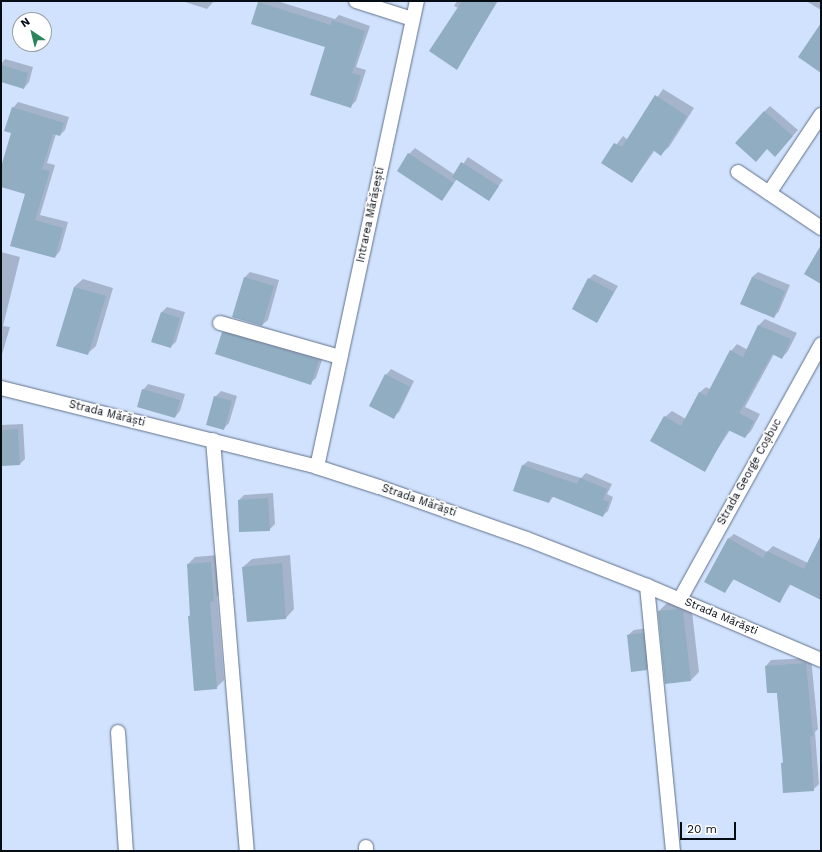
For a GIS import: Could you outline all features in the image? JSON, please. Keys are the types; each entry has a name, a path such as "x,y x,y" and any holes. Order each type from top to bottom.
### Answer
{"street":[{"path":"356,1 412,20"},
{"name":"Intrarea Mărășești","path":"317,468 412,20 418,1"},
{"path":"769,193 821,115"},
{"path":"738,172 821,228"},
{"path":"220,323 340,357"},
{"name":"Strada George Coșbuc","path":"680,599 821,345"},
{"name":"Strada Mărăști","path":"1,388 213,440 317,468 527,539 680,599 821,660"},
{"path":"213,440 247,851"},
{"path":"647,586 673,851"},
{"path":"118,732 126,851"}],"building":[{"path":"462,1 497,1 457,70 429,51"},
{"path":"258,2 331,25 332,20 365,31 352,73 361,76 351,108 310,95 325,47 251,24"},
{"path":"821,23 821,73 798,57"},
{"path":"1,65 28,73 24,89 1,82"},
{"path":"655,95 687,116 661,156 653,150 632,183 601,163 614,143 622,147"},
{"path":"12,107 64,123 60,136 53,134 42,169 50,171 35,220 63,228 55,258 10,246 25,194 1,187 1,167 11,133 4,131"},
{"path":"764,111 793,136 775,157 767,149 756,162 735,143"},
{"path":"408,153 454,183 442,201 397,171"},
{"path":"461,162 499,186 489,201 452,177"},
{"path":"821,245 821,284 804,274"},
{"path":"244,277 274,286 262,326 232,317"},
{"path":"752,277 785,291 774,318 740,304"},
{"path":"588,278 614,292 597,323 572,309"},
{"path":"74,287 106,296 88,355 56,346"},
{"path":"161,312 180,318 171,348 151,342"},
{"path":"758,325 791,339 782,359 772,354 739,413 754,421 745,438 728,430 705,472 650,441 664,416 681,426 699,392 706,396 730,350 743,357"},
{"path":"222,332 319,360 311,385 215,354"},
{"path":"385,374 410,387 394,419 369,406"},
{"path":"142,389 180,400 175,418 137,407"},
{"path":"214,396 232,401 224,430 206,425"},
{"path":"18,429 20,465 1,466 1,430"},
{"path":"522,465 577,484 580,478 607,489 603,500 609,502 603,517 551,496 549,503 513,491"},
{"path":"268,498 270,531 239,532 238,500"},
{"path":"821,535 821,600 789,584 780,603 733,579 725,593 704,582 728,538 763,558 767,551 804,569"},
{"path":"211,562 214,601 210,602 217,689 194,691 188,616 190,616 187,564"},
{"path":"282,563 286,619 247,622 242,567"},
{"path":"679,609 683,611 691,681 665,684 658,611"},
{"path":"643,633 647,670 631,672 627,635"},
{"path":"806,663 813,736 810,736 814,791 783,793 781,763 783,763 777,693 767,693 765,666"}]}
